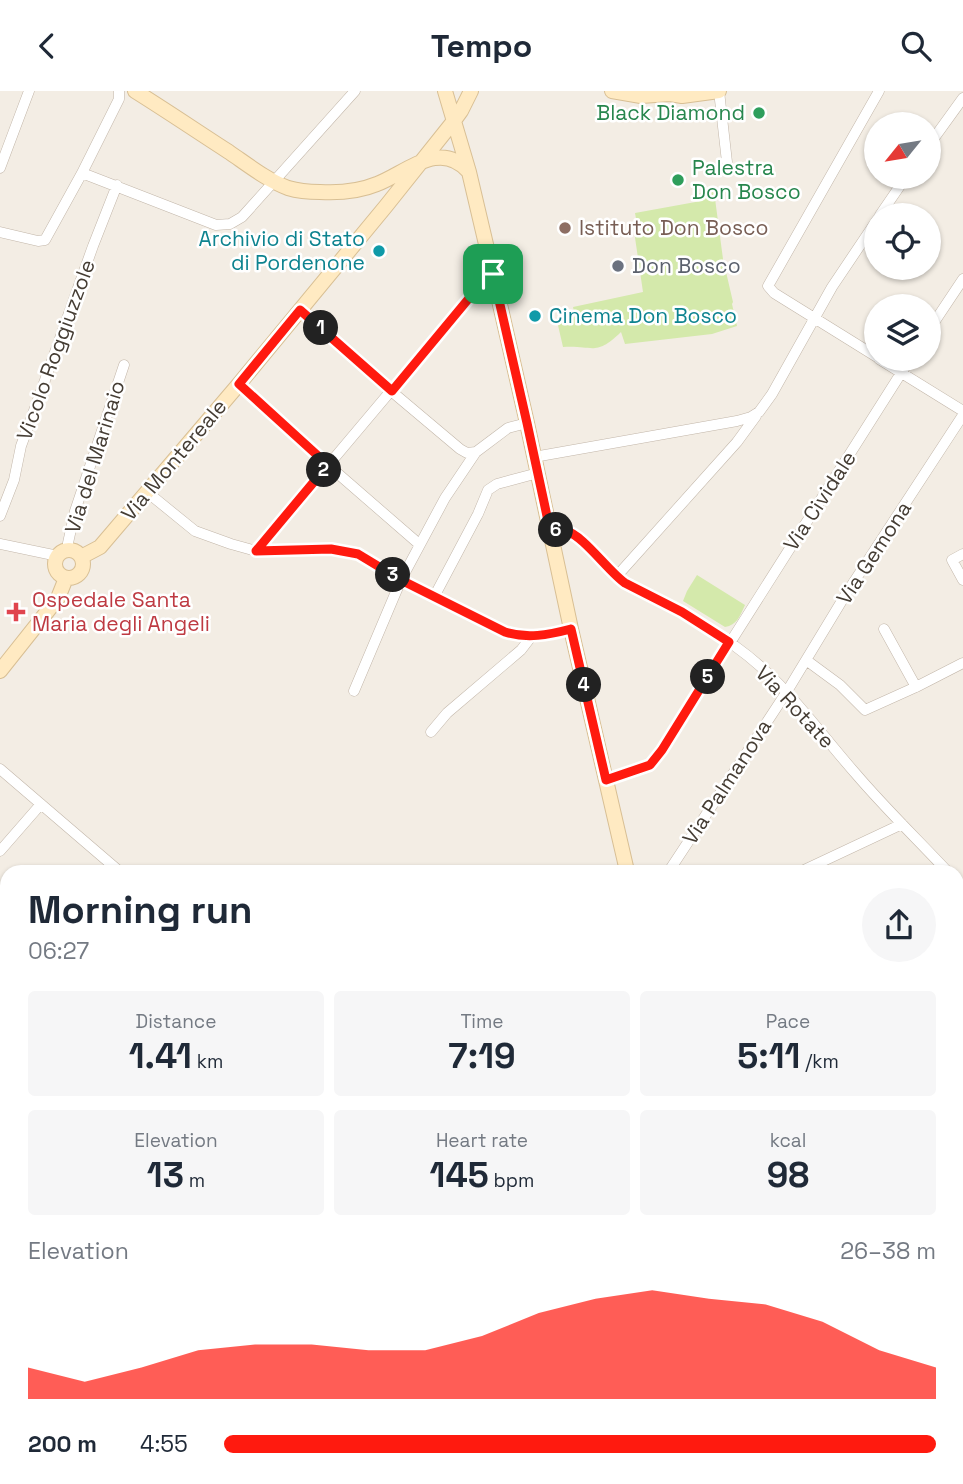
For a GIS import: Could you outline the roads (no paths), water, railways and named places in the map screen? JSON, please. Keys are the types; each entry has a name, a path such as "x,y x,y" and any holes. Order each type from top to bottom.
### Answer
{"main road":[{"path":"135,91 275,182 294,190 341,191 372,186 432,158 442,157 457,161 469,172"},
{"path":"445,91 469,172 493,274 626,865"},
{"name":"Via Montereale","path":"69,554 100,547 390,202 453,122 471,91"},
{"path":"612,91 641,96 672,92 682,96 719,91"},
{"path":"372,186 379,196 390,202"},
{"path":"69,554 83,566 79,574 66,578 58,573 55,560 69,554"},
{"path":"0,671 58,598 66,578"}],"street":[{"path":"0,168 29,91"},
{"path":"0,232 38,241 45,240 119,100 119,91"},
{"path":"82,173 216,225 230,224 242,217 275,182 355,91"},
{"path":"719,91 727,162"},
{"path":"864,349 774,293 768,286 879,91"},
{"path":"942,127 963,98"},
{"name":"Vicolo Roggiuzzole","path":"0,516 14,480 21,446 38,397 117,185"},
{"path":"616,577 737,442 772,394 832,287 864,239"},
{"path":"256,551 485,279 493,274"},
{"path":"941,312 963,279"},
{"path":"300,310 460,449 467,453 476,452"},
{"name":"Via del Marinaio","path":"69,554 68,543 75,511 124,365"},
{"path":"901,372 963,413"},
{"name":"Via Cividale","path":"606,780 650,765 662,750 901,372"},
{"path":"239,384 419,544"},
{"path":"534,457 737,421 758,412"},
{"name":"Via Gemona","path":"786,693 846,594 963,413"},
{"path":"354,691 401,580 445,498 476,452 508,428 527,423"},
{"path":"434,597 488,490 497,484 538,473"},
{"path":"147,492 195,531 231,544 256,551 331,549 358,554 401,580 505,632 531,637 571,629"},
{"name":"Via Rotate","path":"550,530 568,531 581,540 616,577 682,612 760,666 859,778 941,865"},
{"path":"0,544 69,554"},
{"path":"963,554 952,560 963,580"},
{"path":"884,629 916,687"},
{"path":"432,732 447,713 521,650 531,637"},
{"path":"806,660 840,685 864,710 963,663"},
{"name":"Via Palmanova","path":"672,865 786,693"},
{"path":"0,769 111,865"},
{"path":"0,851 41,804"},
{"path":"815,865 902,824"}],"place":[{"name":"Black Diamond","path":"759,113"},
{"name":"Palestra Don Bosco","path":"678,180"},
{"name":"Istituto Don Bosco","path":"565,228"},
{"name":"Archivio di Stato di Pordenone","path":"379,251"},
{"name":"Don Bosco","path":"618,266"},
{"name":"Cinema Don Bosco","path":"535,316"},
{"name":"Ospedale Santa Maria degli Angeli","path":"16,612"}]}
